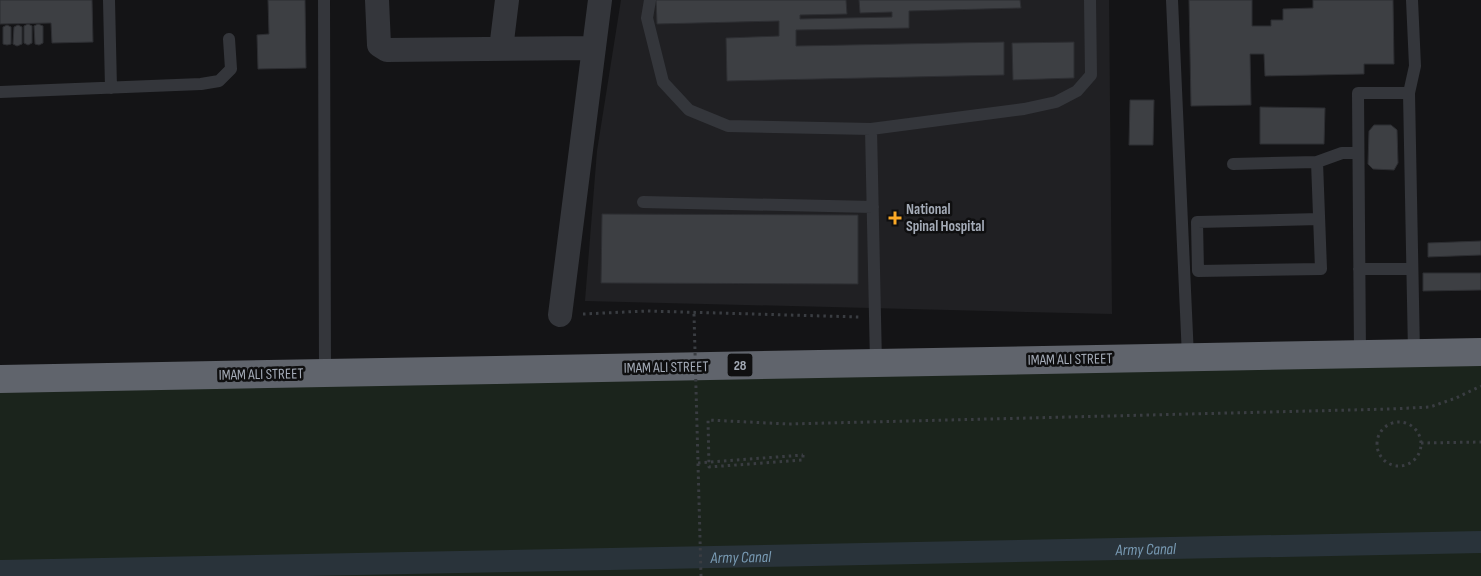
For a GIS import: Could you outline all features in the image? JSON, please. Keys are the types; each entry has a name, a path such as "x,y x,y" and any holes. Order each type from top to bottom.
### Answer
{"highway":[{"name":"IMAM ALI STREET","path":"0,379 1481,352"}],"street":[{"path":"376,0 377,38 379,45 387,50 594,48"},
{"path":"501,49 507,0"},
{"path":"560,315 600,0"}],"lane":[{"path":"109,0 111,88"},
{"path":"324,0 325,373"},
{"path":"650,0 648,18 662,82 689,110 728,126 871,129 1024,109 1056,102 1077,91 1091,75 1090,0"},
{"path":"1172,0 1188,357"},
{"path":"1412,0 1415,66 1409,93 1414,353"},
{"path":"0,92 202,84 219,81 231,70 229,39"},
{"path":"1360,354 1358,93 1409,93"},
{"path":"871,129 876,363"},
{"path":"1233,164 1317,162 1342,153 1358,153"},
{"path":"1317,162 1321,269 1198,271 1197,222 1319,219"},
{"path":"643,202 873,207"},
{"path":"1359,270 1412,269"}],"path":[{"path":"560,315 646,311 694,314 875,317"},
{"path":"694,314 701,576"},
{"path":"698,463 803,455 804,460 709,467 708,420 788,424 1390,409 1430,407 1456,398 1481,386"},
{"path":"1398,422 1405,423 1416,430 1422,443 1417,458 1404,466 1389,464 1383,460 1377,447 1380,433 1385,427 1398,422"},
{"path":"1422,443 1481,442"}],"shaded area":[{"path":"621,0 1109,0 1112,314 585,301 597,151"},
{"path":"1481,362 1481,576 0,576 0,390"}],"building":[{"path":"0,0 92,0 93,42 52,43 51,23 0,24"},
{"path":"268,0 305,0 306,68 258,69 257,35 269,34"},
{"path":"656,0 846,0 847,14 800,15 800,19 892,17 892,12 860,13 859,0 1020,0 1021,8 909,11 909,28 796,30 796,46 1004,42 1004,75 727,81 726,38 779,36 779,21 657,24"},
{"path":"1189,0 1252,0 1252,26 1271,26 1271,20 1283,20 1283,9 1313,8 1313,0 1393,0 1394,64 1364,64 1364,74 1265,76 1264,54 1250,54 1251,105 1191,106"},
{"path":"28,24 32,26 32,43 28,45 24,43 24,26"},
{"path":"38,24 43,26 43,43 39,45 35,44 34,26"},
{"path":"7,25 11,27 11,44 7,45 3,44 3,27"},
{"path":"18,25 22,27 22,44 17,46 13,44 14,27"},
{"path":"1074,42 1074,78 1013,80 1012,43"},
{"path":"1130,100 1154,100 1153,145 1129,145"},
{"path":"1260,107 1325,108 1324,144 1260,144"},
{"path":"1374,125 1391,125 1397,130 1398,163 1394,170 1373,169 1368,164 1369,131"},
{"path":"602,214 858,215 858,284 601,283"},
{"path":"1481,241 1481,255 1428,257 1428,243"},
{"path":"1423,273 1481,273 1481,290 1423,291"}],"waterway":[{"name":"Army Canal","path":"0,571 1481,542"}],"place":[{"name":"National Spinal Hospital","path":"895,218"}]}
